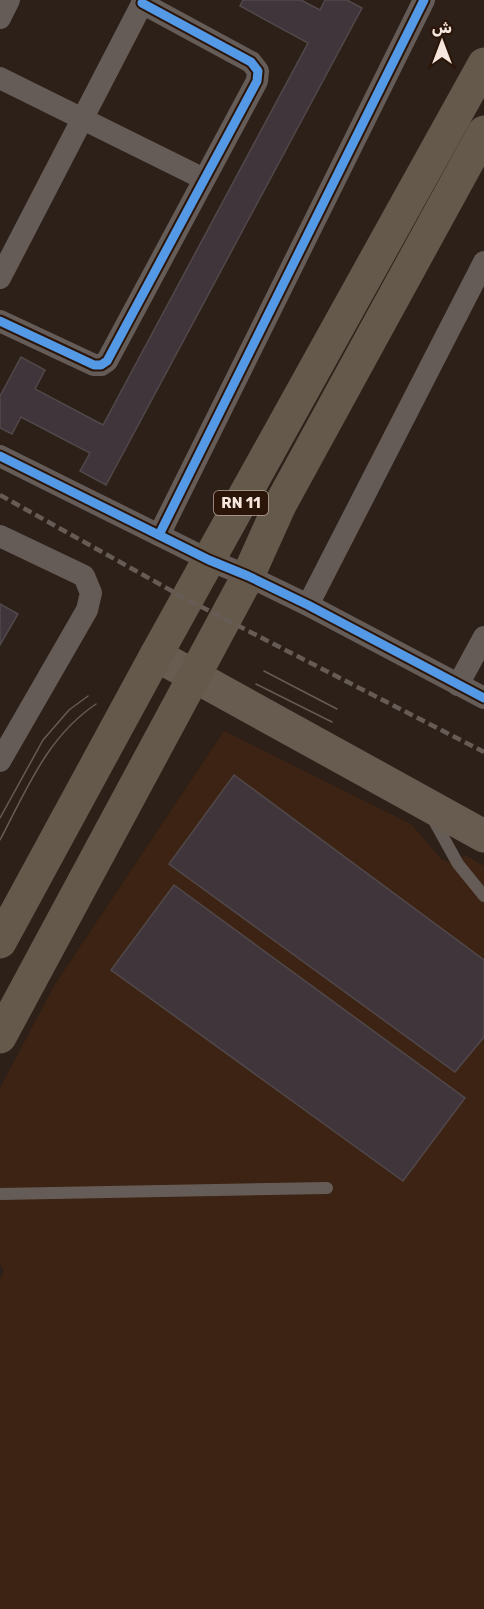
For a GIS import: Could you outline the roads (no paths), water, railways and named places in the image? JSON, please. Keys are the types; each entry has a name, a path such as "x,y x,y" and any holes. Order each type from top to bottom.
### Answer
{"highway":[{"name":"RN 11","path":"0,942 156,655 484,64"},
{"name":"RN 11","path":"0,1037 248,576 280,505 484,132"}],"main road":[{"path":"156,655 484,836"}],"street":[{"path":"0,18 9,0"},
{"path":"159,535 424,0"},
{"path":"0,278 143,2 251,62 258,71 257,81 107,361 101,365 94,365 0,321"},
{"path":"0,78 204,179"},
{"path":"308,605 484,262"},
{"path":"0,456 209,560 308,605 484,698"},
{"path":"0,536 84,576 92,593 87,610 0,761"},
{"path":"458,685 484,637"}],"lane":[{"path":"424,802 458,864 484,896"},
{"path":"0,1194 327,1188"}],"tram line":[{"path":"264,671 337,709"},
{"path":"256,684 332,722"},
{"path":"0,818 43,740 69,710 88,696"},
{"path":"0,840 29,783 51,748 79,717 96,704"}],"railway":[{"path":"0,495 188,600 484,752"}]}
